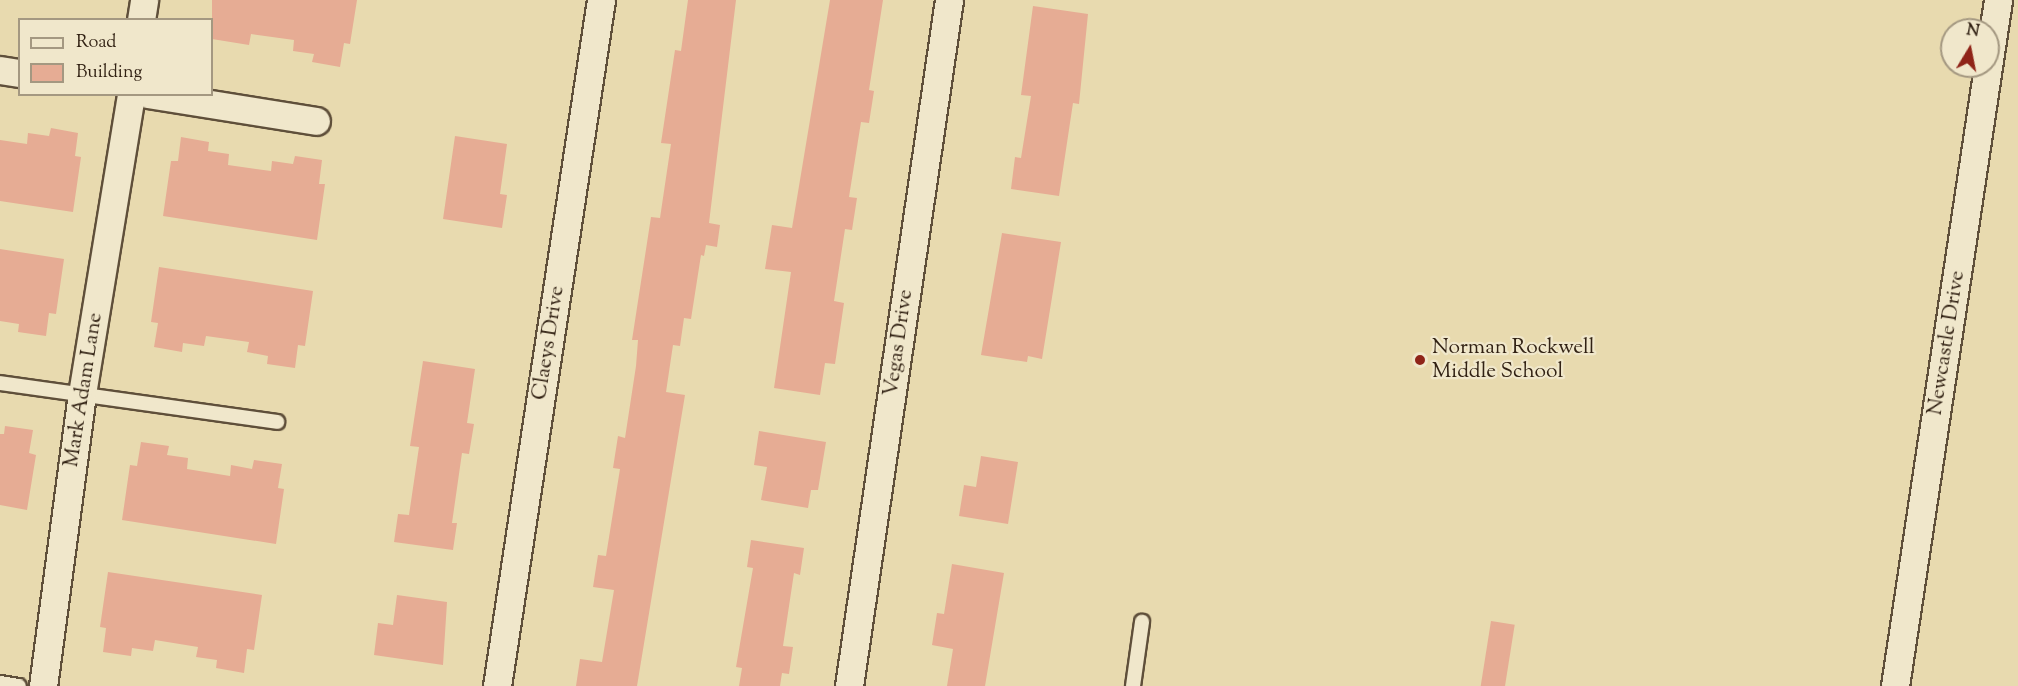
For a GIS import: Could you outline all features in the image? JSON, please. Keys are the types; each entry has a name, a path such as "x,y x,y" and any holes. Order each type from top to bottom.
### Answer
{"street":[{"path":"141,18 144,0"},
{"name":"Claeys Drive","path":"498,686 601,0"},
{"name":"Vegas Drive","path":"849,686 949,0"},
{"name":"Newcastle Drive","path":"1895,686 1998,0"},
{"path":"0,70 18,74"},
{"name":"Mark Adam Lane","path":"43,686 82,394 131,96"},
{"path":"160,96 316,121"}],"lane":[{"path":"0,383 277,422"},
{"path":"1133,686 1142,622"},
{"path":"0,683 19,686"}],"building":[{"path":"212,0 357,0 350,44 344,43 340,67 312,62 314,54 293,51 294,40 251,34 249,45 213,39"},
{"path":"688,0 736,0 709,223 720,225 717,247 706,245 704,256 701,255 691,319 684,318 680,346 673,345 666,392 685,395 637,686 576,686 580,659 602,662 614,590 593,587 598,555 606,556 620,469 613,468 618,436 625,438 638,340 632,340 651,217 660,218 671,144 661,143 675,50 681,51"},
{"path":"830,0 883,0 869,90 874,91 869,123 861,122 849,197 857,198 852,230 845,229 834,301 844,303 835,364 825,363 820,395 774,388 791,272 765,269 772,225 792,228"},
{"path":"1033,6 1088,14 1079,104 1073,103 1059,196 1011,189 1015,157 1021,158 1031,96 1021,95"},
{"path":"51,128 78,133 75,156 81,157 73,212 0,201 0,140 27,144 28,133 49,136"},
{"path":"455,136 507,144 500,194 507,195 502,228 443,219"},
{"path":"181,137 209,142 208,151 229,154 228,165 271,171 272,161 293,164 295,156 322,160 319,184 325,184 317,240 163,216 171,161 178,161"},
{"path":"1002,233 1061,242 1042,359 1028,356 1027,362 981,355"},
{"path":"0,249 64,259 56,314 49,313 46,336 18,332 19,324 0,321"},
{"path":"159,267 313,291 305,346 298,345 295,368 267,364 268,356 247,352 249,342 206,336 204,346 183,343 182,352 154,347 158,323 151,322"},
{"path":"423,361 475,369 467,423 474,424 469,454 462,453 452,523 457,523 453,550 394,542 398,514 409,515 419,447 410,446"},
{"path":"5,426 33,430 29,453 36,455 27,510 0,505 0,434 4,434"},
{"path":"759,431 826,442 818,490 811,490 808,508 761,500 767,467 754,465"},
{"path":"141,442 169,446 167,455 188,458 187,469 230,476 231,465 252,469 254,460 282,464 278,488 284,489 276,544 122,520 130,465 137,466"},
{"path":"981,456 1018,462 1008,524 959,516 964,485 976,487"},
{"path":"751,540 804,548 800,575 794,573 783,646 793,647 789,674 782,673 780,686 739,686 742,668 736,667 753,568 747,567"},
{"path":"952,564 1004,573 985,686 947,686 953,649 932,645 937,613 944,614"},
{"path":"108,572 262,595 254,650 247,649 244,673 216,668 217,660 196,657 198,647 155,640 153,651 132,648 131,656 103,652 106,628 100,627"},
{"path":"397,595 447,602 443,665 374,655 378,623 393,625"},
{"path":"1491,621 1515,625 1505,686 1481,686"}],"place":[{"name":"Norman Rockwell Middle School","path":"1420,360"}]}
